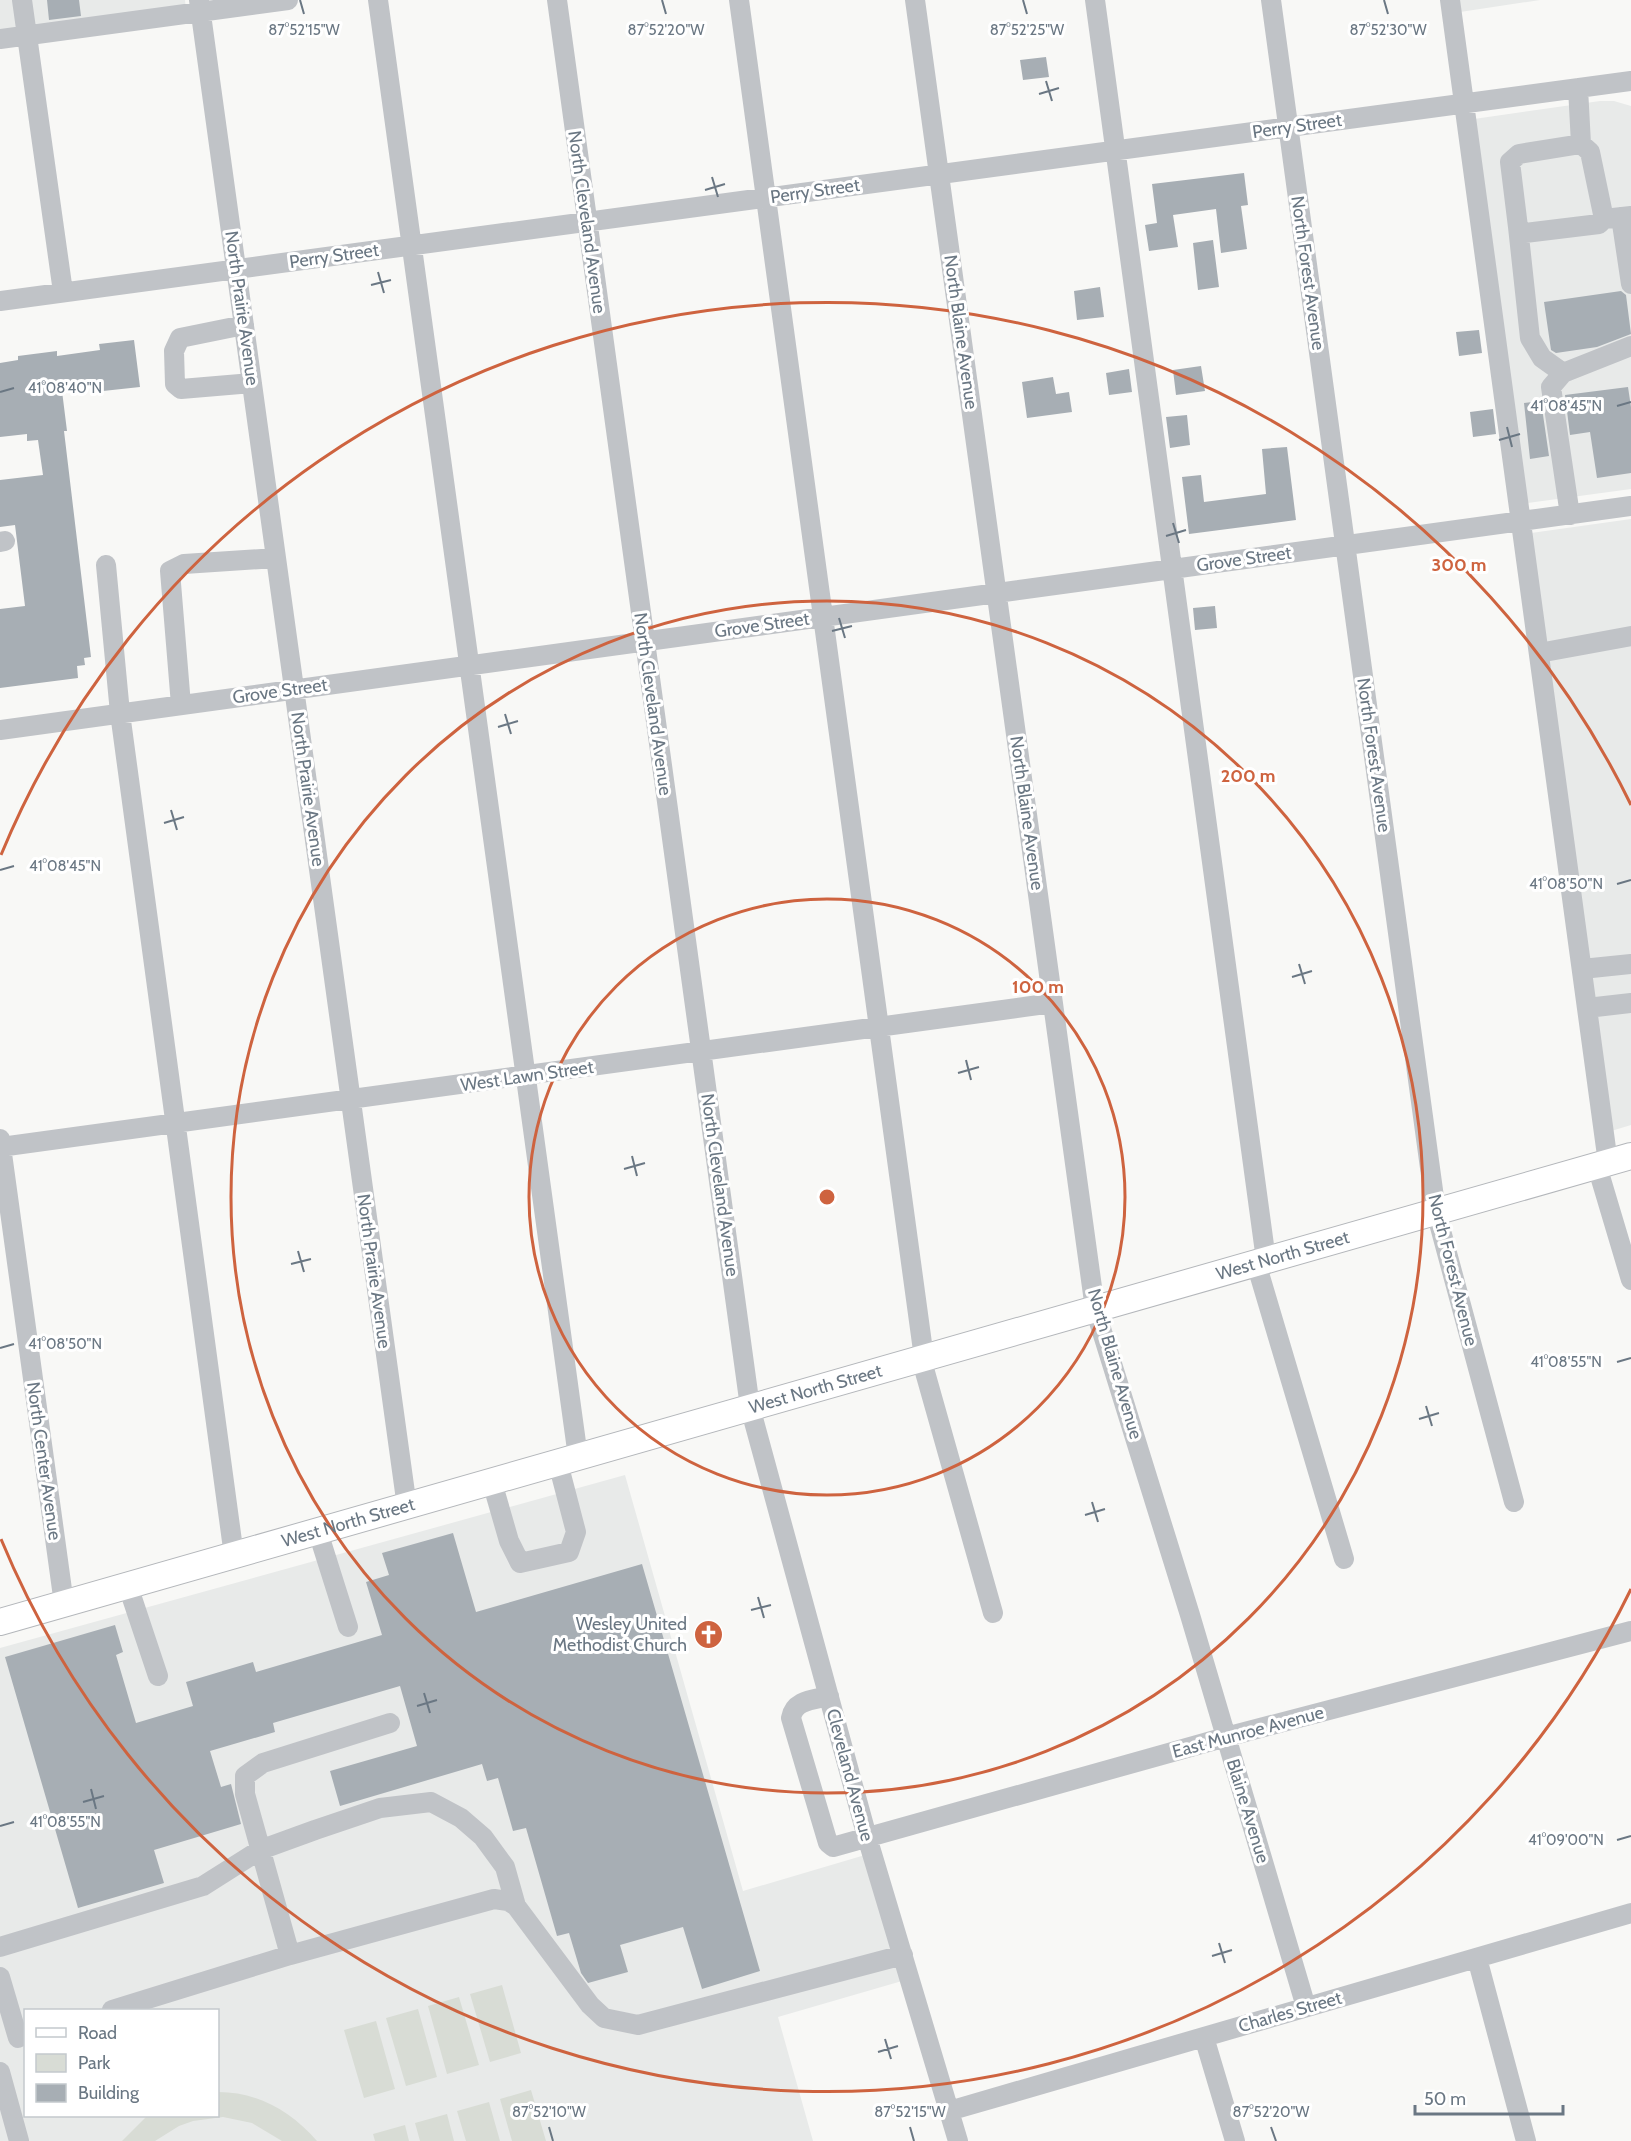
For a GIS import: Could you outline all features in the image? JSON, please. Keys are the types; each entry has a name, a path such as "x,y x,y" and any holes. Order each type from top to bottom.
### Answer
{"main road":[{"name":"West North Street","path":"0,1622 1612,1161"}],"street":[{"path":"22,0 63,292"},
{"path":"0,39 200,6 288,0"},
{"path":"378,0 525,1076 576,1532 569,1552 520,1563 509,1541 492,1482"},
{"name":"North Cleveland Avenue","path":"557,0 750,1407"},
{"path":"740,0 923,1358 993,1613"},
{"name":"North Blaine Avenue","path":"915,0 1095,1309 1190,1616"},
{"path":"1095,0 1173,569 1261,1262 1344,1559"},
{"name":"North Forest Avenue","path":"1271,0 1436,1212 1514,1502"},
{"path":"1450,0 1587,1008 1631,1280"},
{"name":"North Prairie Avenue","path":"200,6 406,1507"},
{"name":"Perry Street","path":"0,301 1631,81"},
{"path":"1578,88 1581,144 1590,152 1618,218 1631,284"},
{"path":"1563,373 1542,358 1530,338 1510,162 1519,154 1581,144"},
{"path":"1518,227 1525,233 1532,234 1599,225 1618,218"},
{"path":"244,325 180,338 174,351 176,384 181,389 252,383"},
{"path":"1570,515 1551,387 1563,373 1631,346"},
{"name":"Grove Street","path":"0,730 1631,506"},
{"path":"181,705 170,572 184,564 276,558"},
{"path":"106,565 120,713 234,1556"},
{"path":"1539,654 1631,636"},
{"path":"1582,969 1631,963"},
{"name":"West Lawn Street","path":"0,1144 351,1100 1053,1003"},
{"path":"1587,1008 1631,1003"},
{"name":"North Center Avenue","path":"0,1144 64,1604"},
{"name":"Cleveland Avenue","path":"750,1407 867,1837 958,2141"},
{"path":"318,1532 348,1627"},
{"path":"128,1586 158,1677"},
{"name":"Blaine Avenue","path":"1190,1616 1306,2007"},
{"name":"East Munroe Avenue","path":"829,1696 797,1704 792,1710 791,1718 828,1843 839,1846 1226,1737 1631,1631"},
{"path":"290,1955 245,1794 245,1776 263,1763 390,1723"},
{"path":"0,1947 202,1886 260,1850 380,1808 431,1802 461,1818 483,1838 505,1868 516,1906 590,2005 604,2018 638,2025 903,1955"},
{"path":"115,2009 290,1955 494,1899 508,1901 516,1906"},
{"name":"Charles Street","path":"949,2111 1631,1913"},
{"path":"1477,1958 1526,2141"},
{"path":"0,1977 14,2039"},
{"path":"1204,2037 1235,2141"},
{"path":"0,2072 19,2141"}],"shaded area":[{"path":"0,0 185,0 186,9 0,34"},
{"path":"1445,0 1540,0 1447,14"},
{"path":"1600,101 1614,101 1631,106 1631,489 1512,505 1460,121"},
{"path":"1631,519 1631,1125 1598,1135 1516,535"},
{"path":"625,1475 743,1891 865,1855 902,1981 778,2017 813,2141 0,2141 0,1648"}],"green space":[{"path":"502,1985 521,2053 490,2062 470,1994"},
{"path":"459,1997 479,2065 447,2074 428,2006"},
{"path":"418,2009 437,2077 406,2086 386,2018"},
{"path":"376,2021 395,2089 364,2098 344,2030"},
{"path":"531,2090 546,2141 512,2141 500,2099"},
{"path":"219,2092 247,2095 273,2105 307,2130 317,2141 282,2141 252,2123 223,2117 193,2121 179,2126 155,2141 122,2141 146,2117 219,2117"},
{"path":"489,2102 500,2141 466,2141 457,2111"},
{"path":"447,2114 454,2141 420,2141 415,2123"},
{"path":"405,2125 409,2141 375,2141 373,2134"}],"building":[{"path":"47,0 79,0 81,16 49,20"},
{"path":"1046,57 1049,77 1023,80 1020,60"},
{"path":"1244,173 1248,205 1241,206 1247,249 1221,253 1216,209 1173,215 1178,247 1149,251 1145,225 1157,223 1152,184"},
{"path":"1213,240 1219,287 1198,290 1193,243"},
{"path":"1100,287 1104,317 1077,320 1074,291"},
{"path":"1621,291 1626,295 1631,334 1597,347 1556,353 1551,350 1544,302"},
{"path":"1479,330 1482,353 1459,356 1456,332"},
{"path":"134,340 140,387 103,391 102,386 62,391 67,431 64,431 91,657 84,658 85,665 77,666 78,678 0,688 0,609 25,606 15,525 0,527 0,480 43,475 38,440 27,441 27,434 0,437 0,363 18,360 18,356 57,351 57,356 100,350 99,344"},
{"path":"1201,366 1205,391 1176,395 1173,370"},
{"path":"1129,369 1132,392 1109,395 1106,373"},
{"path":"1053,377 1056,394 1069,392 1072,412 1027,418 1022,382"},
{"path":"1628,387 1631,407 1631,473 1597,478 1590,432 1570,435 1565,395"},
{"path":"1541,401 1549,456 1530,459 1524,403"},
{"path":"1493,409 1496,434 1473,437 1470,412"},
{"path":"1187,415 1190,445 1170,448 1166,417"},
{"path":"1287,447 1296,520 1189,534 1182,477 1201,475 1204,502 1266,494 1262,449"},
{"path":"1215,606 1217,628 1195,630 1193,608"},
{"path":"453,1533 476,1612 642,1564 760,1971 702,1989 683,1927 620,1945 628,1972 588,1983 581,1973 569,1933 557,1936 526,1828 513,1831 498,1778 487,1781 482,1764 340,1806 330,1771 417,1746 400,1686 273,1723 275,1732 210,1751 221,1787 231,1784 241,1824 154,1850 164,1883 78,1908 5,1657 115,1625 123,1652 116,1655 136,1723 193,1706 186,1682 253,1662 256,1672 382,1635 366,1582 389,1575 382,1553"}],"place":[{"name":"Wesley United Methodist Church","path":"708,1634"}]}
